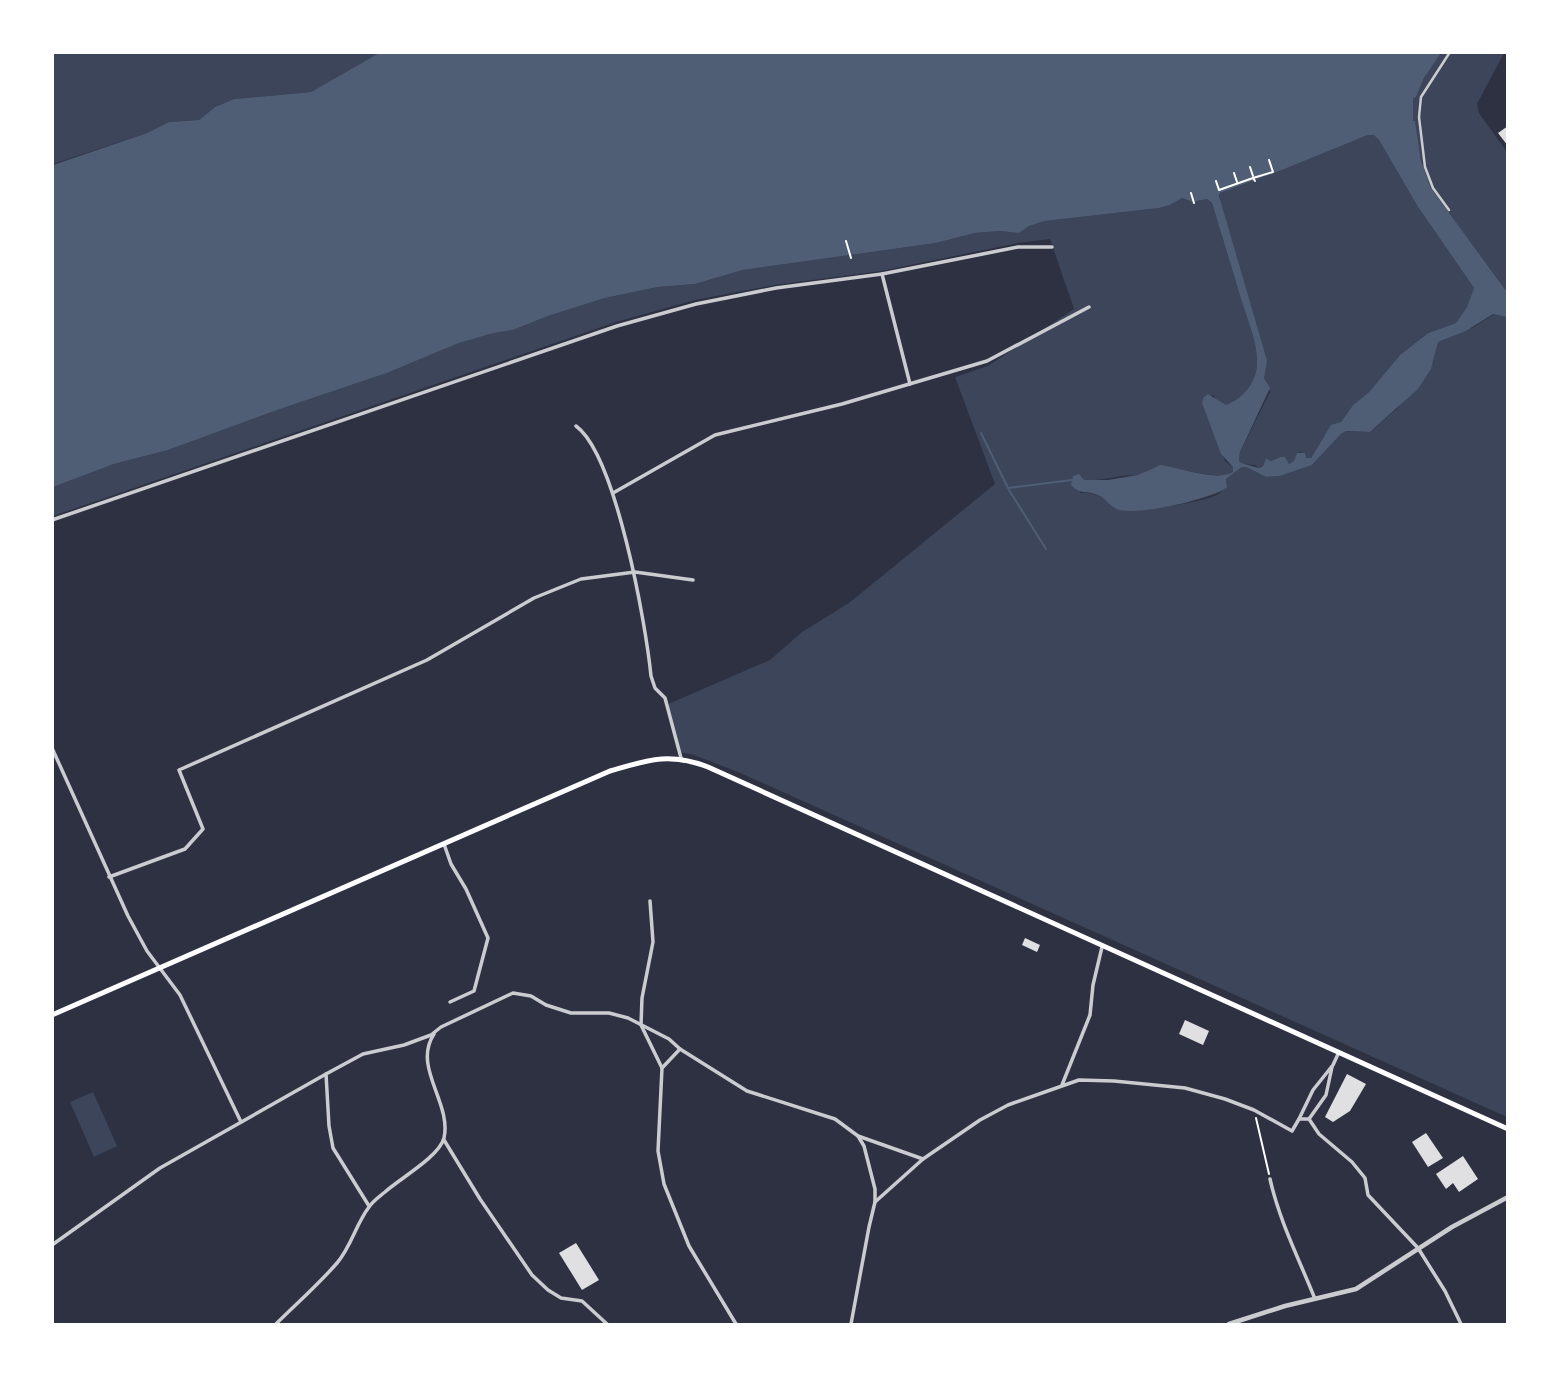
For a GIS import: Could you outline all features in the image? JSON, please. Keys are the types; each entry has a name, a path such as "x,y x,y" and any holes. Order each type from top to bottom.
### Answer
{"main road":[{"path":"52,1015 610,771 653,760 681,758 708,767 1507,1129"}],"street":[{"path":"1449,210 1433,188 1425,167 1419,117 1421,97 1450,52"},
{"path":"52,520 617,326 696,304 776,288 882,274 1018,247 1052,247"},
{"path":"882,274 910,384"},
{"path":"613,493 715,435 910,384 986,361 1089,307"},
{"path":"576,426 586,433 592,443 613,493 635,572 651,676 655,688 665,698 681,758"},
{"path":"110,877 185,849 203,829 179,770 427,660 534,598 581,579 635,572 693,580"},
{"path":"52,748 140,939 180,995 241,1122"},
{"path":"444,844 451,864 466,889 488,938 474,991 450,1002"},
{"path":"650,901 653,943 642,998 641,1026 663,1068 658,1140 664,1184 689,1246 736,1325"},
{"path":"1062,1085 1090,1015 1093,985 1103,945"},
{"path":"52,1245 160,1168 326,1074 363,1054 404,1045 431,1035 441,1027 513,993 531,996 546,1005 571,1013 609,1013 628,1018 670,1039 680,1049 747,1091 835,1119 858,1136 923,1159"},
{"path":"441,1027 427,1048 429,1072 439,1101 444,1139 480,1199 532,1275 561,1298 582,1301 607,1325"},
{"path":"663,1068 680,1049"},
{"path":"1309,1119 1326,1094 1339,1051"},
{"path":"875,1202 923,1159 989,1115 1062,1085 1079,1080 1098,1080 1185,1088 1254,1110 1292,1131 1313,1090 1333,1065"},
{"path":"326,1074 333,1148 369,1206"},
{"path":"1299,1119 1309,1119"},
{"path":"1309,1119 1319,1133 1352,1162 1365,1178 1368,1195 1418,1248 1445,1291 1461,1325"},
{"path":"851,1325 875,1202 875,1189 864,1146 858,1136"},
{"path":"276,1325 338,1262 369,1206 418,1167 444,1139"},
{"path":"1270,1179 1276,1209 1315,1299"},
{"path":"1229,1325 1259,1313 1356,1289 1418,1248 1507,1197"}],"path":[{"path":"1216,181 1219,190 1273,172 1269,160"},
{"path":"1250,167 1254,179"},
{"path":"1234,173 1238,183"},
{"path":"1192,193 1194,203"},
{"path":"846,241 850,258"},
{"path":"1254,1110 1270,1179"}],"shaded area":[{"path":"52,53 379,53 311,92 234,99 215,107 199,120 169,122 147,133 53,164"},
{"path":"379,53 1441,53 1413,98 1413,121 1421,161 1431,188 1507,292 1507,317 1493,314 1466,331 1438,342 1431,369 1418,389 1370,432 1346,431 1341,434 1312,465 1280,476 1266,477 1242,467 1226,479 1227,487 1207,497 1155,509 1117,509 1098,495 1074,488 1071,485 1073,476 1079,474 1084,480 1108,480 1138,475 1160,465 1207,475 1226,475 1233,472 1233,467 1221,454 1202,403 1203,398 1208,394 1226,405 1247,390 1256,372 1254,341 1212,203 1207,199 1192,202 1182,198 1159,208 1045,221 1029,226 1019,233 975,233 936,243 743,270 695,284 658,287 605,298 513,330 459,343 387,373 168,450 114,464 53,487 53,165 147,133 169,122 199,120 215,107 234,99 311,92","holes":["1368,135 1374,135 1418,207 1474,288 1467,307 1456,323 1428,333 1400,355 1369,392 1353,405 1341,422 1331,425 1311,458 1306,458 1305,453 1297,453 1294,461 1289,464 1285,457 1271,461 1266,458 1263,466 1259,468 1241,463 1240,452 1270,388 1264,378 1267,360 1220,193"]},
{"path":"1441,53 1504,53 1477,104 1479,113 1507,152 1507,292 1431,188 1421,161 1413,121 1413,97 1416,97 1424,78"},
{"path":"1368,135 1375,135 1379,140 1418,207 1474,288 1467,307 1456,323 1428,333 1400,355 1369,392 1353,405 1341,422 1323,438 1311,458 1305,458 1301,452 1297,453 1295,461 1289,464 1280,457 1271,461 1266,458 1259,468 1241,464 1240,452 1270,392 1263,378 1267,360 1219,201 1220,193"},
{"path":"1181,198 1192,202 1207,199 1212,203 1254,341 1256,372 1247,390 1226,405 1217,401 1213,395 1203,398 1202,403 1225,461 1233,467 1233,472 1209,475 1160,466 1138,475 1084,480 1080,493 1098,496 1120,510 1171,506 1212,497 1220,493 1227,484 1226,479 1242,467 1266,477 1280,476 1312,465 1341,434 1346,431 1370,432 1398,408 1433,362 1438,342 1474,327 1494,314 1507,317 1507,1117 738,772 679,752 666,705 770,660 802,632 849,603 995,484 955,377 988,366 1074,309 1050,239 881,271 775,285 695,300 616,322 53,516 53,487 114,464 168,450 387,373 459,343 513,330 605,298 658,287 695,284 743,270 936,243 975,233 1019,233 1029,226 1045,221 1159,208"},
{"path":"93,1092 117,1146 94,1157 70,1102"}],"building":[{"path":"1508,126 1508,146 1498,133"},
{"path":"1025,938 1040,945 1037,952 1022,945"},
{"path":"1185,1020 1209,1031 1203,1045 1179,1034"},
{"path":"1347,1074 1366,1084 1350,1111 1333,1122 1325,1117"},
{"path":"1426,1133 1443,1158 1428,1167 1412,1142"},
{"path":"1463,1156 1478,1179 1459,1192 1453,1183 1446,1189 1436,1174"},
{"path":"576,1243 599,1280 582,1290 559,1253"}],"waterway":[{"path":"981,433 1008,488 1072,480"},
{"path":"1009,490 1046,549"}]}
